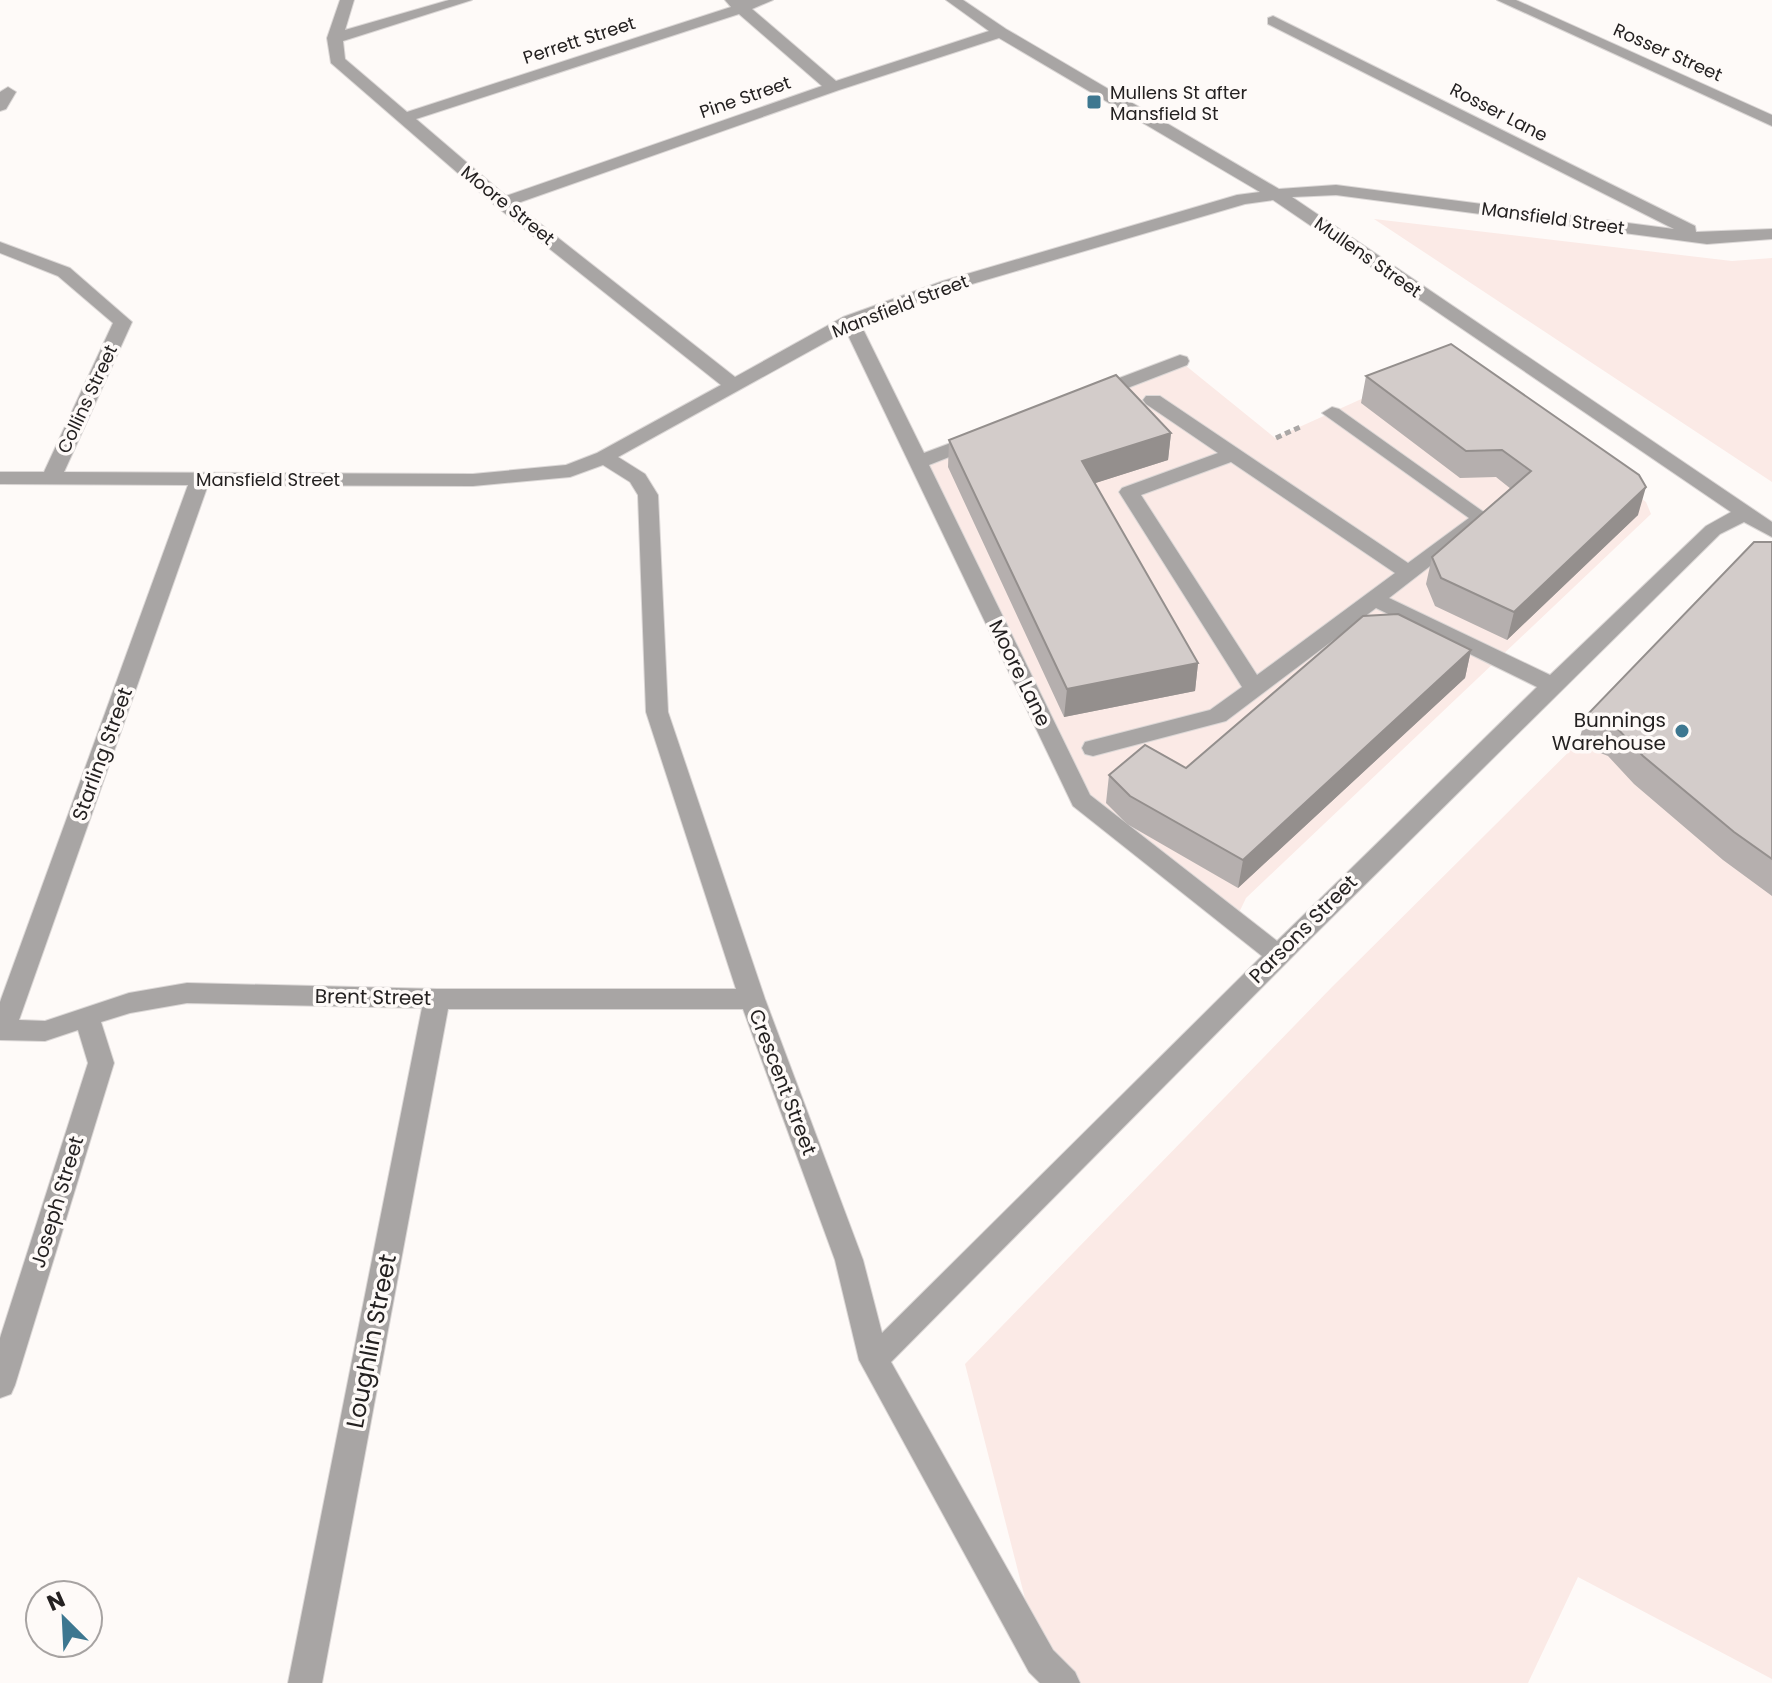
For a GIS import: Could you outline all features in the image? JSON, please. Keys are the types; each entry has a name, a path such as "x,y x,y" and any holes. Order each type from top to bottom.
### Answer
{"street":[{"path":"335,38 347,0"},
{"path":"335,38 465,0"},
{"name":"Perrett Street","path":"404,118 737,4 766,0"},
{"name":"Mullens Street","path":"953,0 1001,32 1276,194 1772,531"},
{"name":"Rosser Street","path":"1504,0 1772,121"},
{"path":"737,4 833,87"},
{"name":"Rosser Lane","path":"1273,21 1707,239"},
{"name":"Pine Street","path":"503,203 833,87 1001,32"},
{"name":"Moore Street","path":"335,38 337,60 503,203 732,384"},
{"name":"Mansfield Street","path":"0,478 473,480 570,471 604,457 850,321 979,276 1228,203 1276,194 1336,190 1707,239 1772,234"},
{"name":"Collins Street","path":"0,247 64,272 123,322 51,478"},
{"name":"Moore Lane","path":"850,321 1081,800 1277,954"},
{"path":"1078,400 1180,361"},
{"path":"1153,400 1409,573"},
{"path":"1093,748 1218,716 1482,518 1332,413"},
{"path":"918,462 1006,428"},
{"path":"1233,454 1129,492 1255,689"},
{"name":"Crescent Street","path":"604,457 638,478 648,495 657,712 752,999 849,1260 874,1360 1041,1661 1063,1683"},
{"name":"Starling Street","path":"2,1030 200,479"},
{"name":"Parsons Street","path":"874,1360 1277,954 1551,685 1713,530 1745,513"},
{"path":"1374,599 1551,685"},
{"name":"Brent Street","path":"2,1030 45,1031 129,1003 187,993 437,999 752,999"},
{"name":"Loughlin Street","path":"305,1683 437,999"},
{"name":"Joseph Street","path":"0,1385 101,1063 87,1019"}],"shaded area":[{"path":"1374,219 1732,261 1772,258 1772,482"},
{"path":"1450,359 1646,502 1651,514 1246,898 1235,921 1081,800 918,462 1180,361 1275,438"},
{"path":"1772,572 1772,1679 1578,1577 1528,1683 1063,1683 1041,1661 965,1364 1332,987 1615,706"}],"building":[{"path":"1451,344 1639,475 1646,487 1514,612 1441,578 1432,557 1531,471 1502,450 1466,451 1366,376"},
{"path":"1116,375 1171,433 1082,461 1198,663 1067,689 949,440"},
{"name":"Bunnings Warehouse","path":"1754,542 1772,542 1772,859 1734,832 1643,756 1617,728 1586,716"},
{"path":"1398,614 1471,650 1243,860 1130,796 1109,775 1145,745 1186,768 1363,616"}],"place":[{"name":"Mullens St after Mansfield St","path":"1094,102"},
{"name":"Bunnings Warehouse","path":"1682,731"}]}
